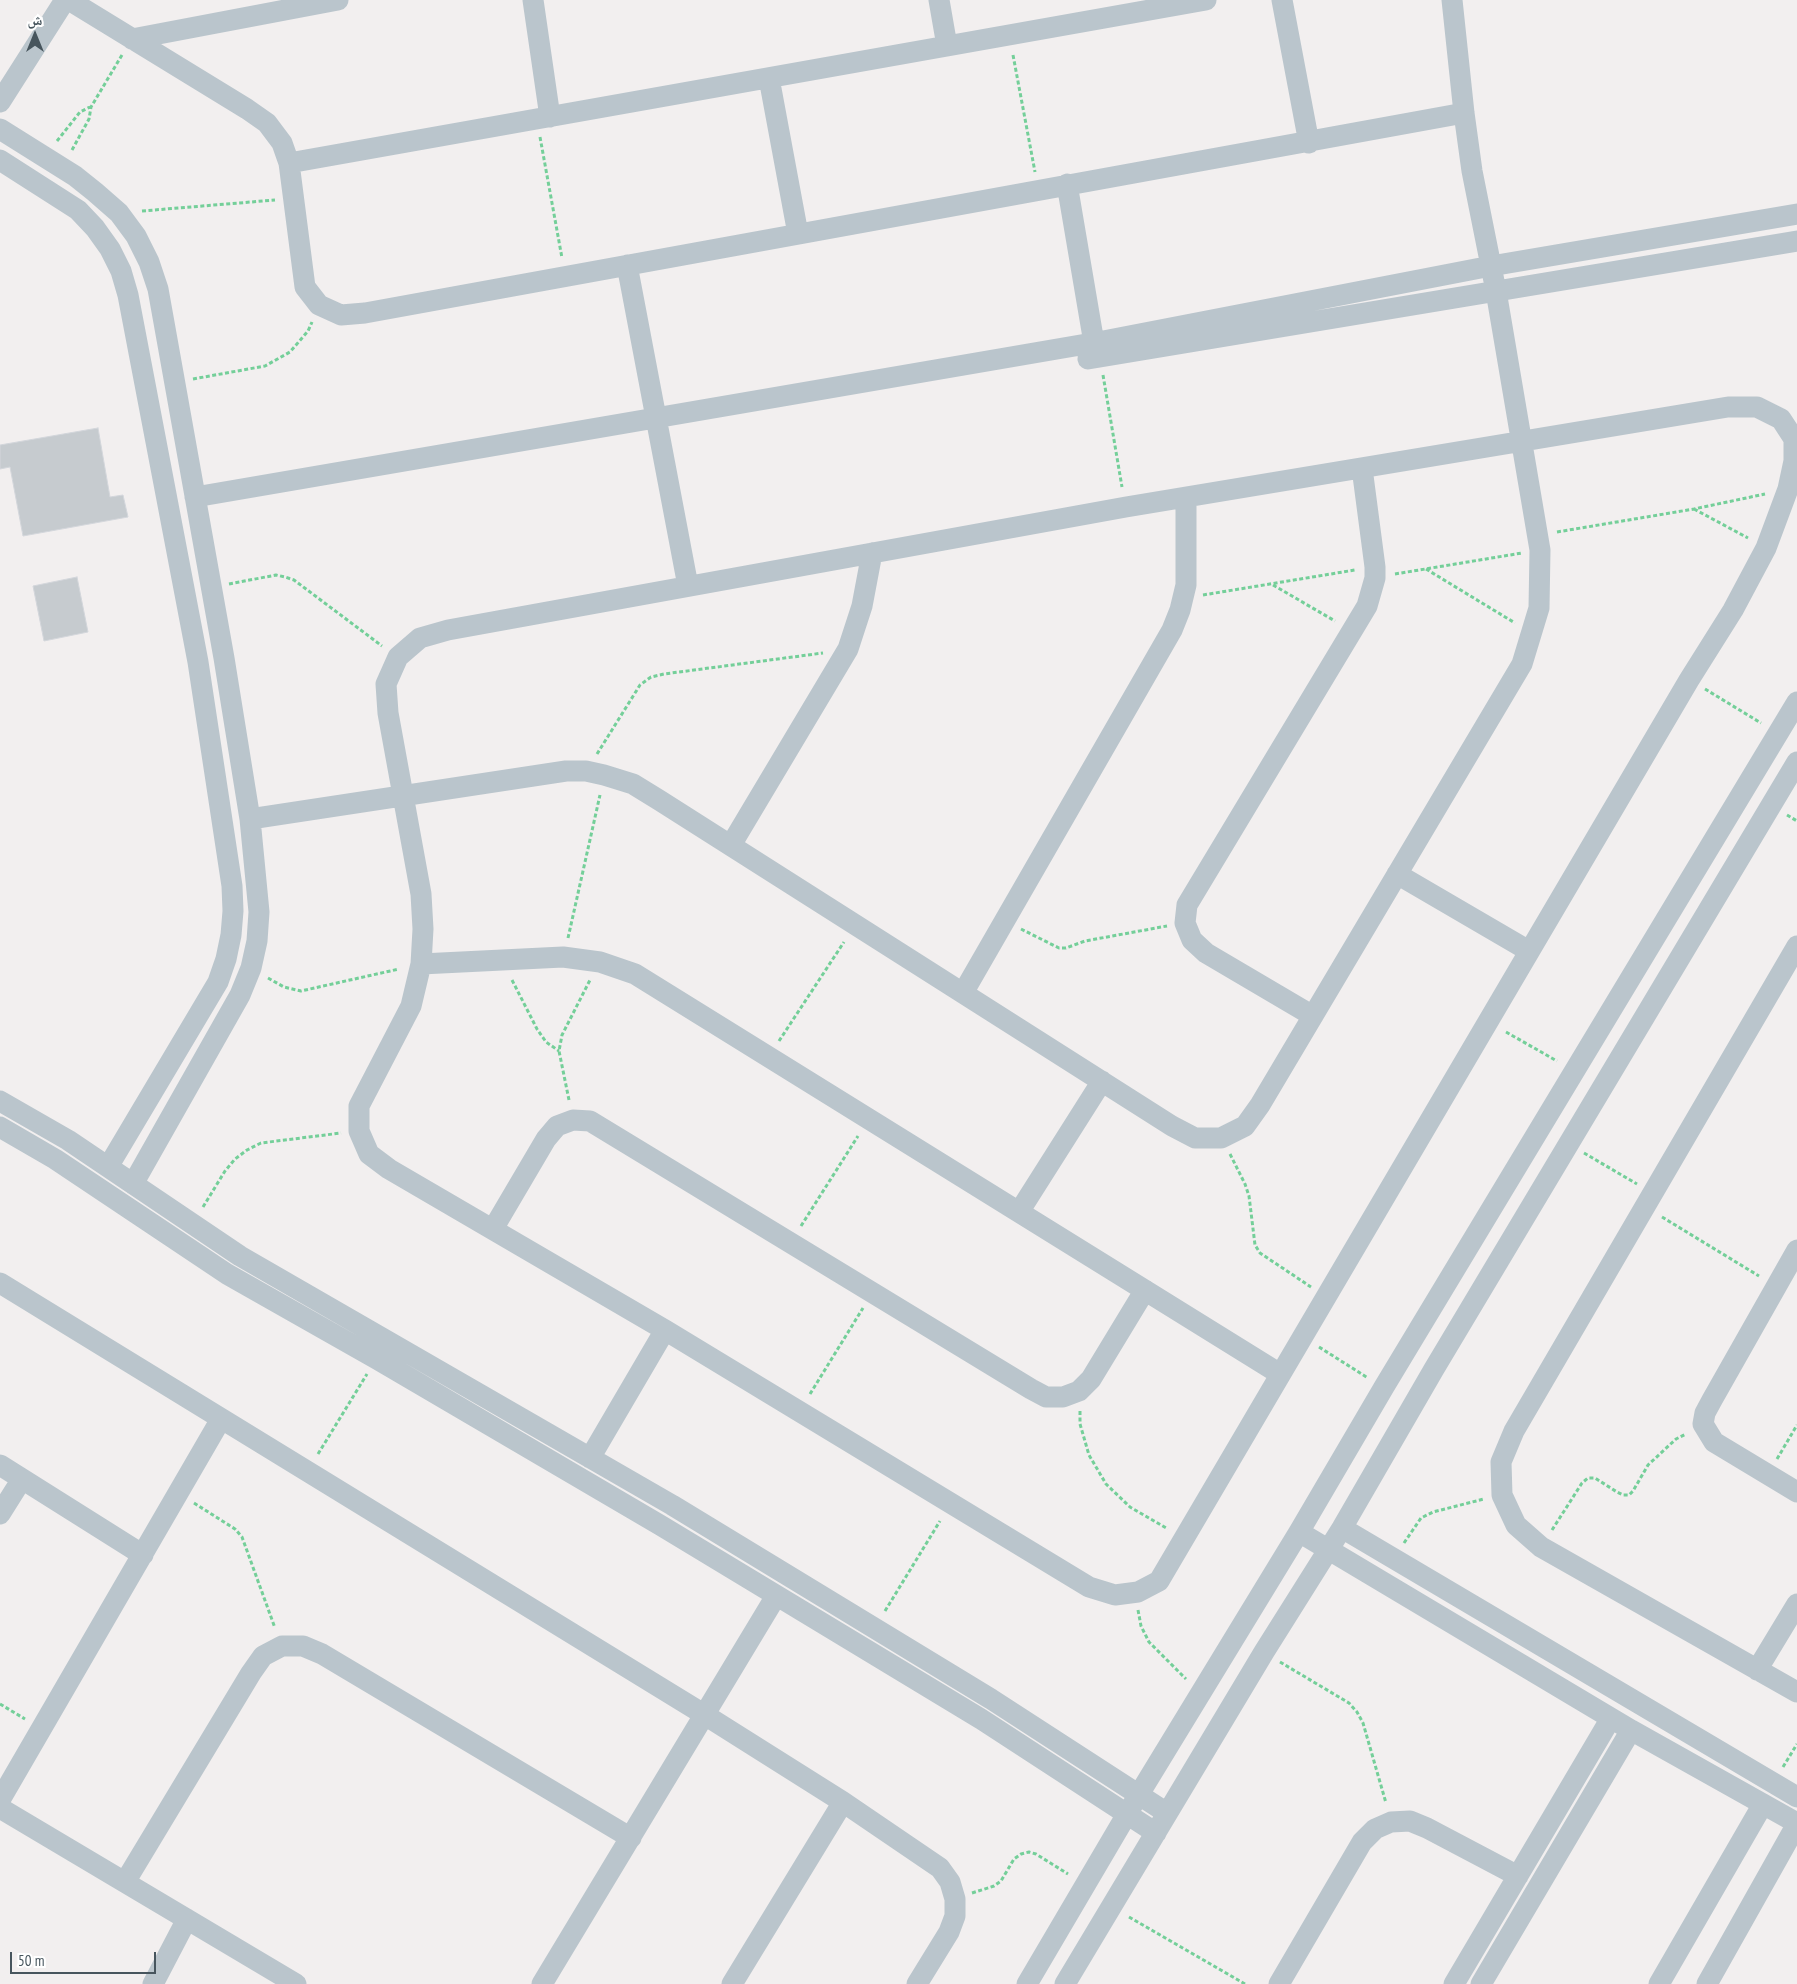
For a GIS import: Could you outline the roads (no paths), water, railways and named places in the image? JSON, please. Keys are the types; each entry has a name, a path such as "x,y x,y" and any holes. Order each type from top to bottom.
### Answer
{"street":[{"path":"0,102 65,0"},
{"path":"69,0 267,123 282,142 289,163 305,287 319,305 341,315 365,313 1464,113"},
{"path":"132,39 338,0"},
{"path":"533,0 544,118"},
{"path":"938,0 947,46"},
{"path":"289,163 1206,0"},
{"path":"1282,0 1309,142"},
{"path":"250,819 543,774 595,773 633,784 1172,1126 1195,1138 1222,1138 1245,1126 1260,1105 1522,664 1538,608 1539,542 1496,291 1472,171 1452,0"},
{"path":"769,78 798,234"},
{"path":"0,129 53,162 95,192 118,213 136,236 149,262 158,289 224,658 250,819 259,912 257,941 251,968 240,995 133,1184"},
{"path":"0,160 78,210 95,228 110,249 121,272 128,296 198,662 232,886 233,911 231,935 226,959 218,982 108,1167"},
{"path":"1067,184 1097,350"},
{"path":"78,210 95,192"},
{"path":"1097,350 1491,266 1797,214"},
{"path":"196,504 1097,350 1496,291 1797,241"},
{"path":"627,265 688,586"},
{"path":"1728,406 1757,407 1781,419 1794,439 1794,461 1788,489 1766,548 1733,610 1689,680 1159,1581 1138,1592 1114,1595 1089,1587 665,1330 389,1169 369,1154 359,1131 359,1106 411,1006 421,964 424,929 421,894 388,713 386,684 398,657 420,638 448,630 688,586 1126,507 1362,468 1728,406"},
{"path":"1313,1016 1206,952 1192,940 1185,923 1187,905 1367,606 1375,572 1362,468"},
{"path":"964,993 1172,630 1183,598 1187,567 1186,497"},
{"path":"731,845 848,649 862,606 872,553"},
{"path":"198,662 224,658"},
{"path":"1027,1984 1127,1814 1299,1532 1384,1387 1797,702"},
{"path":"1065,1984 1264,1652 1342,1528 1434,1368 1797,762"},
{"path":"1397,874 1530,950"},
{"path":"1796,952 1648,1199 1514,1431 1501,1462 1502,1495 1516,1525 1541,1547 1797,1692"},
{"path":"421,964 563,957 600,962 635,974 1280,1374"},
{"path":"1019,1212 1102,1082"},
{"path":"0,1101 68,1140 240,1256 672,1505 992,1699 1167,1813"},
{"path":"493,1229 546,1139 557,1126 573,1120 590,1121 1046,1397 1063,1398 1079,1391 1091,1379 1145,1290"},
{"path":"0,1128 55,1159 227,1274 660,1525 981,1719 1156,1833"},
{"path":"55,1159 68,1140"},
{"path":"1797,1250 1705,1413 1704,1424 1714,1442 1797,1492"},
{"path":"0,1283 705,1715 843,1802 940,1868 950,1882 955,1899 955,1916 949,1932 917,1984"},
{"path":"590,1458 665,1330"},
{"path":"1406,1351 1434,1368"},
{"path":"0,1800 222,1419"},
{"path":"0,1465 143,1555"},
{"path":"0,1514 22,1479"},
{"path":"660,1525 672,1505"},
{"path":"1342,1528 1797,1797"},
{"path":"1299,1532 1631,1730 1797,1823 1707,1984"},
{"path":"542,1984 776,1596"},
{"path":"1757,1670 1797,1604"},
{"path":"125,1882 251,1673 263,1656 282,1646 303,1646 322,1654 630,1838"},
{"path":"1454,1984 1611,1718"},
{"path":"1481,1984 1631,1730"},
{"path":"732,1984 843,1802"},
{"path":"1659,1984 1763,1804"},
{"path":"0,1808 296,1984"},
{"path":"1279,1984 1362,1842 1375,1829 1392,1822 1410,1821 1518,1876"},
{"path":"153,1984 187,1919"}]}
